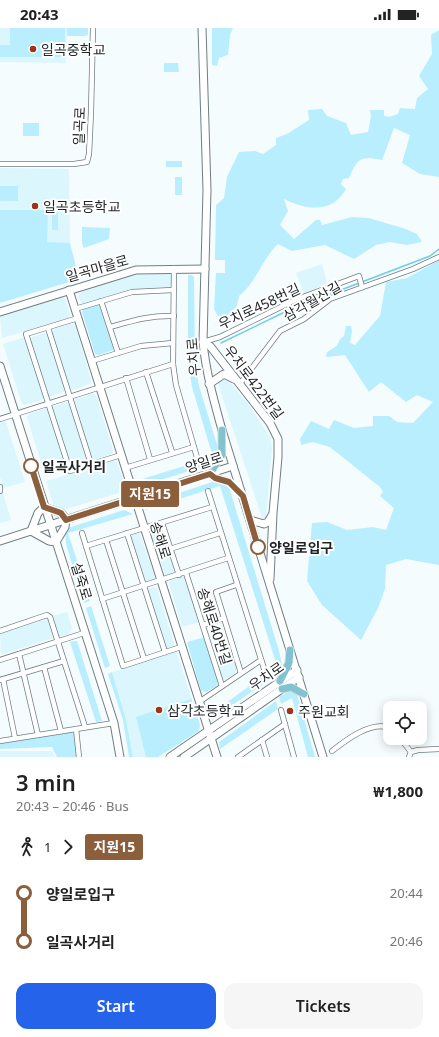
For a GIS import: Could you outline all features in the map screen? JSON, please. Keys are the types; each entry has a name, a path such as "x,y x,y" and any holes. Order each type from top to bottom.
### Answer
{"main road":[{"name":"우치로","path":"202,28 206,167 204,342 209,384 323,757"},
{"name":"일곡마을로","path":"0,312 136,270 174,268 205,269"},
{"name":"송해로","path":"68,290 100,386 160,581 217,757"},
{"name":"우치로422번길","path":"204,342 210,346 270,423 278,439 270,584"},
{"name":"설죽로","path":"0,366 84,633 114,722 120,757"},
{"path":"209,384 224,374 238,383"},
{"path":"222,430 222,454 210,474 215,478 229,482 243,496"},
{"name":"양일로","path":"0,541 234,466"},
{"path":"44,507 61,513 66,520 65,527 56,542 49,541 31,530 38,513 44,507"},
{"path":"250,520 264,524 268,522 273,513"},
{"path":"290,650 281,685 291,687 304,694"},
{"name":"우치로","path":"170,757 210,734 298,673"},
{"name":"우치로","path":"184,757 210,734"}],"street":[{"name":"일곡로","path":"0,164 74,164 87,162 90,154 93,28"},
{"name":"삼각월산길","path":"238,383 280,331 304,319 330,299 439,257"},
{"path":"174,268 173,364 179,399 198,461"},
{"name":"우치로458번길","path":"204,342 220,337 295,300 358,276 362,286"},
{"path":"75,309 132,292 173,290"},
{"path":"101,301 118,353"},
{"path":"110,327 155,316 174,316"},
{"path":"78,318 26,334 70,471 121,455"},
{"path":"48,328 91,464"},
{"path":"92,362 150,344 173,343"},
{"path":"0,419 173,364"},
{"path":"146,372 172,452"},
{"path":"126,378 150,459"},
{"path":"125,468 172,452 194,447"},
{"path":"0,486 0,491"},
{"path":"208,491 236,585 266,675"},
{"path":"86,546 212,507"},
{"path":"162,523 179,575"},
{"path":"82,533 123,666 181,647"},
{"path":"127,533 164,652"},
{"path":"170,549 220,533"},
{"path":"106,540 144,659"},
{"name":"송해로40번길","path":"102,599 186,573 228,558"},
{"name":"송해로40번길","path":"186,573 222,686"},
{"path":"236,585 216,592 241,673"},
{"path":"0,631 47,616 50,617 85,727"},
{"path":"203,625 224,618"},
{"path":"0,660 84,633"},
{"path":"19,654 38,735"},
{"path":"199,702 260,660"},
{"path":"15,738 2,680 64,661"},
{"path":"44,667 61,731"},
{"path":"281,710 294,757"},
{"path":"0,741 114,722"},
{"path":"238,757 243,755 285,724"},
{"path":"332,751 353,736 377,726 383,727"},
{"path":"76,729 80,757"},
{"path":"262,740 267,757"},
{"path":"404,745 410,755 418,750 439,749"}],"shaded area":[{"name":"일곡중학교","path":"0,28 67,28 66,63 0,62"},
{"name":"일곡중학교","path":"10,28 65,28 65,57 0,57 0,45 10,45"},
{"path":"67,28 88,28 88,35 67,36"},
{"path":"212,28 233,28 230,35 228,55 219,58 217,66 212,65"},
{"path":"439,30 439,177 420,174 402,163 410,135 394,128 382,160 369,158 358,162 349,178 343,179 341,184 346,189 334,203 318,208 301,206 284,199 288,211 280,225 294,239 316,220 320,220 322,225 352,217 369,218 406,229 417,234 422,242 407,245 390,242 376,245 354,259 325,245 292,251 278,244 272,250 255,278 239,296 237,306 227,317 218,316 214,309 216,273 225,273 225,260 215,260 216,205 224,198 227,177 239,152 255,151 263,154 276,145 276,138 287,134 309,120 308,110 322,109 327,116 346,123 351,135 368,132 371,116 370,110 384,110 384,116 389,117 398,114 400,108 415,109 417,98 428,89 419,76 432,54 431,35"},
{"path":"164,63 178,63 179,72 164,72"},
{"path":"23,123 39,123 39,136 23,136"},
{"path":"166,161 182,161 182,167 166,167"},
{"name":"일곡초등학교","path":"0,168 69,169 70,243 0,242"},
{"path":"175,177 182,177 182,195 175,195"},
{"path":"0,186 18,186 18,201 0,201"},
{"path":"52,209 58,209 58,230 52,230"},
{"path":"0,210 48,210 47,242 70,243 79,279 0,303"},
{"path":"82,227 110,228 109,239 84,248 82,243"},
{"path":"439,260 439,565 406,559 386,565 385,589 378,608 361,640 322,605 307,581 312,523 327,522 347,530 373,527 386,530 394,508 380,496 383,492 380,487 330,447 313,442 301,445 300,439 311,421 329,429 334,420 354,428 373,426 373,416 389,416 397,422 413,423 433,402 417,395 406,402 381,382 369,392 345,355 326,357 327,352 337,346 340,339 344,336 346,326 351,326 352,331 350,343 355,345 380,316 386,282 407,278"},
{"path":"322,264 327,283 304,294 296,273"},
{"path":"170,273 172,277 172,284 169,287 131,289 82,304 78,297 81,292 129,276"},
{"path":"188,275 192,275 194,277 195,362 199,386 218,451 214,460 209,465 141,486 137,485 136,481 213,457 192,387 188,362"},
{"path":"61,297 65,299 70,314 69,318 2,338 0,316"},
{"path":"97,304 101,306 114,347 113,350 99,355 95,354 82,312 83,309"},
{"path":"70,324 75,325 91,380 90,384 73,390 70,389 52,333 54,329"},
{"path":"44,333 47,335 65,390 64,392 50,397 48,395 31,340 32,337"},
{"path":"25,337 44,397 42,400 25,405 22,404 3,344"},
{"path":"228,380 249,405 271,439 272,449 266,518 262,518 219,387 219,382"},
{"path":"92,393 96,395 113,450 112,454 95,460 92,458 74,402 75,399"},
{"path":"66,402 69,404 86,459 85,462 74,466 69,463 52,409 54,406"},
{"path":"46,408 48,410 67,469 45,476 27,417 29,414"},
{"path":"0,422 6,422 25,482 3,488 0,477"},
{"path":"114,461 117,462 125,485 122,492 63,510 54,507 46,481"},
{"path":"212,482 225,484 229,487 279,651 283,669 280,673 213,718 211,714 277,666 220,486 145,510 149,503"},
{"path":"3,493 11,520 0,523 0,494"},
{"path":"124,510 133,514 68,533 90,601 84,603 66,544 65,531 68,528"},
{"path":"159,527 175,572 168,576 165,575 151,531"},
{"path":"138,533 140,534 155,578 153,581 146,583 130,536"},
{"path":"183,576 185,577 200,622 182,627 169,584 170,580"},
{"path":"153,587 157,588 174,643 173,646 168,648 164,647 147,590"},
{"path":"91,606 110,666 105,668 86,608"},
{"path":"67,612 72,628 69,634 59,637 52,616"},
{"path":"45,618 48,620 53,638 3,654 1,653 0,633"},
{"path":"205,637 218,682 217,686 206,692 201,691 187,642"},
{"path":"77,641 102,721 96,722 70,642"},
{"name":"삼각초등학교","path":"175,652 177,653 200,725 148,757 133,757 126,720 112,672"},
{"path":"233,655 237,668 235,673 223,681 216,661"},
{"path":"112,672 126,720 133,757 129,757 123,720 108,674"},
{"path":"289,691 297,694 315,757 308,757 292,698 281,704 279,697"},
{"path":"191,699 200,725 199,731 158,757 146,757 136,717"},
{"path":"276,701 278,709 220,749 219,742"},
{"path":"71,731 74,734 77,757 57,757 52,747 0,749 0,742"},
{"path":"0,751 52,751 55,757 0,757"}],"waterway":[{"path":"221,343 291,309 430,256 439,249"}],"bus line":[{"name":"지원15","path":"31,466 44,507 61,513 66,520 210,474 215,478 223,479 229,482 243,496 258,547"}],"place":[{"name":"일곡중학교","path":"33,49"},
{"name":"일곡초등학교","path":"35,206"},
{"name":"일곡사거리","path":"31,466"},
{"name":"양일로입구","path":"258,547"},
{"name":"삼각초등학교","path":"159,710"},
{"name":"주원교회","path":"290,711"}]}
